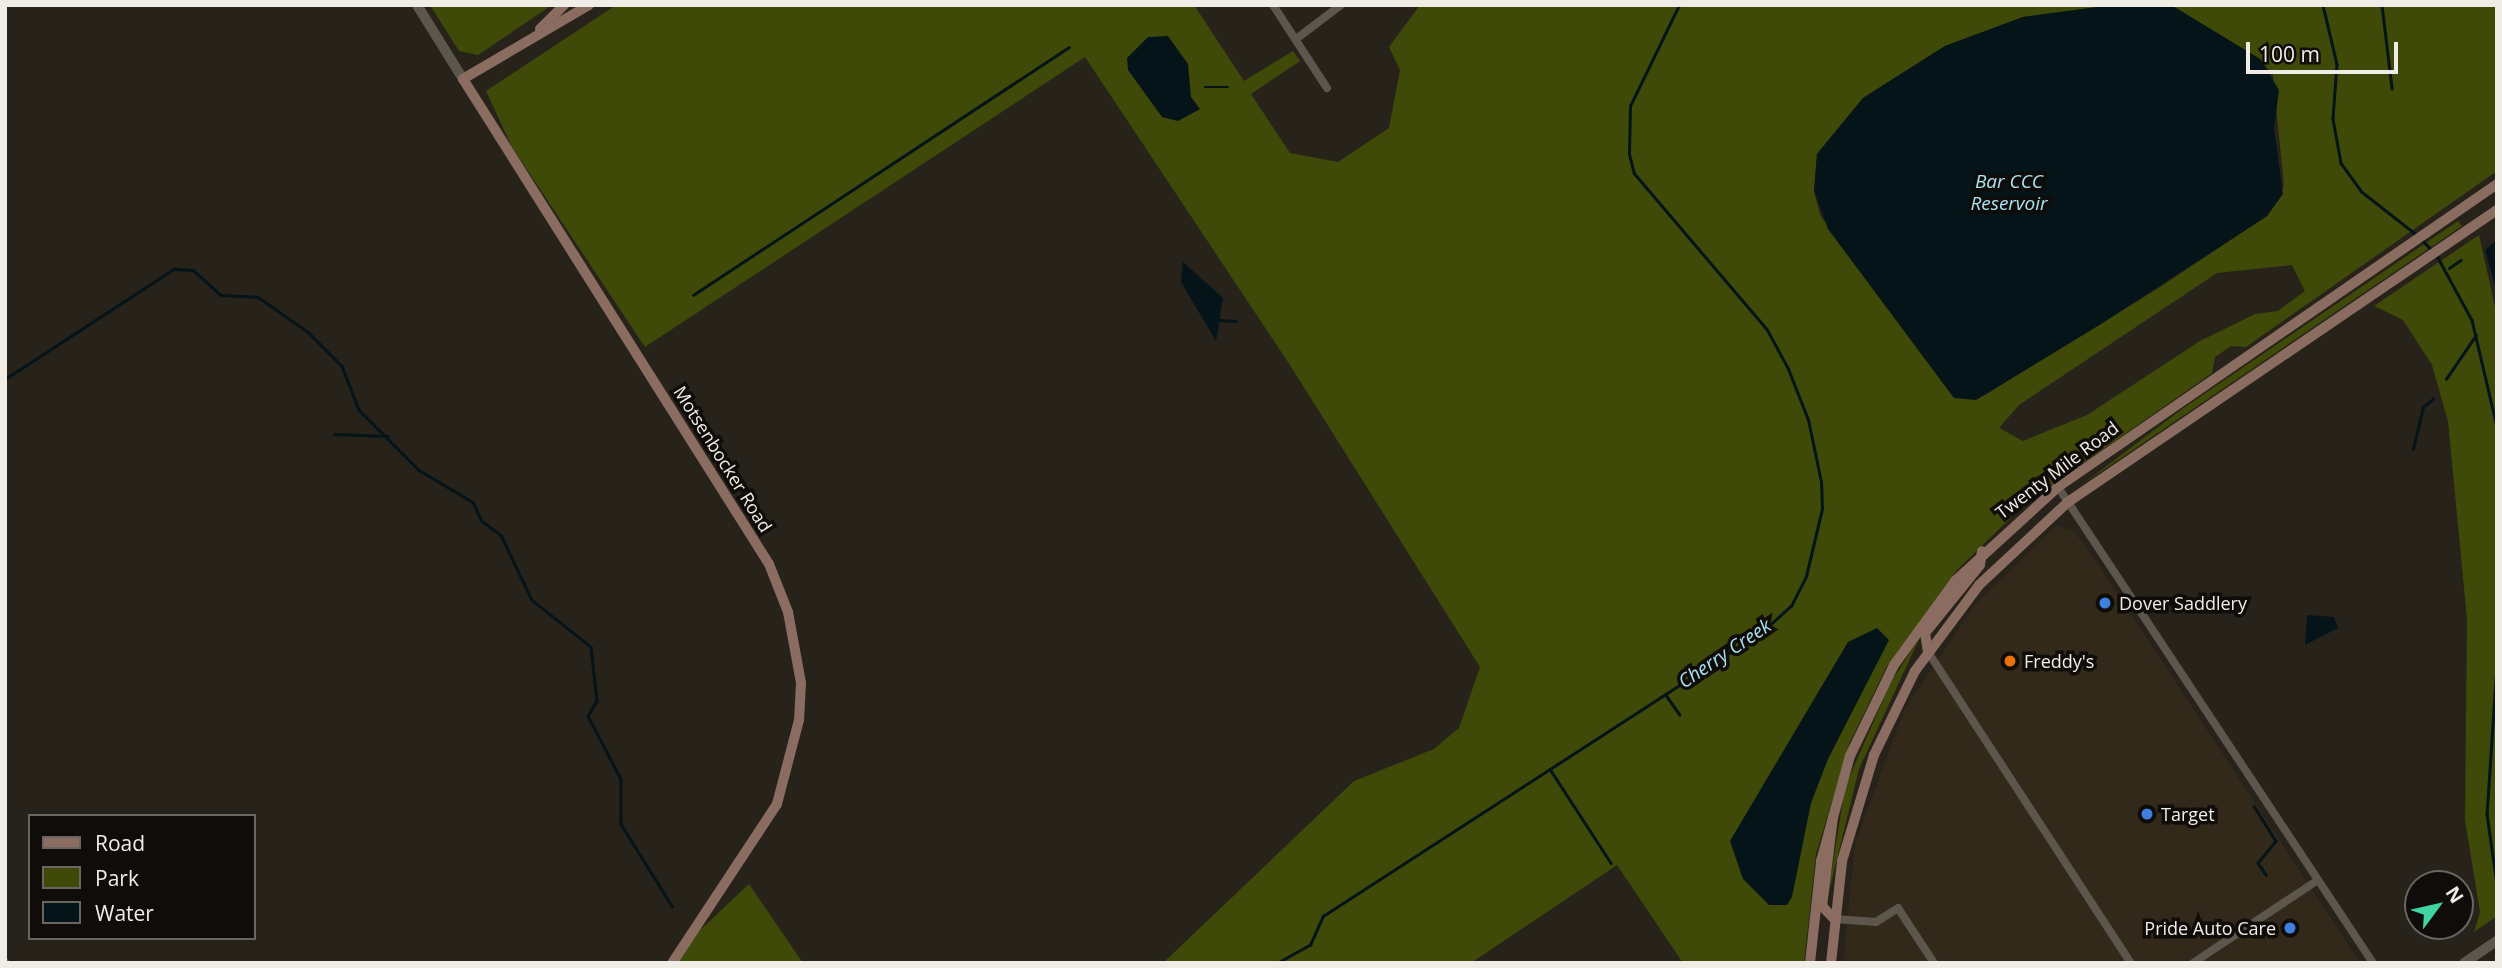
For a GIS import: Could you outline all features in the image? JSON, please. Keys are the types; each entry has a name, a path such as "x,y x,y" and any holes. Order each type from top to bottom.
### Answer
{"main road":[{"path":"463,79 540,29 564,5"},
{"path":"540,29 558,26 589,5"},
{"name":"Motsenbocker Road","path":"463,79 769,564 797,646 799,720 781,794 672,963"},
{"name":"Twenty Mile Road","path":"1810,963 1813,908 1832,811 1857,738 1894,665 1982,551 2058,487 2497,184"},
{"name":"Twenty Mile Road","path":"1831,963 1834,919 1868,770 1928,652 2000,562 2068,502 2497,210"},
{"path":"1928,652 1925,633 1980,565 1982,551"},
{"path":"1832,811 1822,906 1834,919"}],"street":[{"path":"416,5 463,79"},
{"path":"1273,5 1327,88"},
{"path":"1296,39 1341,5"},
{"path":"2058,487 2373,963"},
{"path":"1928,652 2131,963"},
{"path":"2193,963 2318,880"},
{"path":"1834,919 1876,922 1898,908 1934,963"},
{"path":"2464,963 2497,942"}],"shaded area":[{"path":"2056,526 2074,531 2098,564 2360,963 1843,963 1855,844 1904,711 1974,606"}],"green space":[{"path":"430,5 552,5 478,55 459,51"},
{"path":"616,5 1194,5 1244,81 1293,51 1300,61 1251,94 1290,153 1338,162 1389,128 1400,70 1389,47 1420,5 2113,5 2023,17 1945,46 1863,98 1817,154 1814,191 1820,215 1954,398 1985,395 2154,291 2267,216 2284,186 2273,75 2260,59 2171,5 2497,5 2497,171 2246,347 2231,346 2215,357 2212,373 2025,504 1957,570 1886,668 1850,742 1816,854 1804,963 1683,963 1617,865 1471,963 1163,963 1354,781 1434,749 1459,728 1480,667 1288,362 1085,57 645,347 512,147 486,91","holes":["2292,265 2305,291 2278,311 2255,314 2200,341 2087,415 2023,441 1999,428 2019,405 2217,273"]},
{"path":"2458,221 2462,226 2080,486 2182,409"},
{"path":"2479,235 2497,316 2497,916 2474,932 2480,912 2465,820 2467,619 2448,421 2432,365 2403,320 2374,306"},
{"path":"1920,637 1859,769 1827,900 1845,787 1891,682"},
{"path":"749,884 803,963 665,963"}],"water":[{"name":"Bar CCC Reservoir","path":"2113,5 2171,5 2260,59 2279,90 2274,128 2283,194 2267,216 2101,324 1976,400 1954,398 1828,229 1814,191 1817,154 1863,98 1945,46 2023,17"},
{"path":"1168,36 1188,64 1191,97 1200,109 1178,121 1162,117 1128,70 1127,58 1148,37"},
{"path":"2497,240 2497,293 2485,250"},
{"path":"1183,262 1223,298 1216,341 1181,282"},
{"path":"2307,615 2334,617 2338,628 2305,645"},
{"path":"1877,628 1889,640 1828,759 1811,803 1792,897 1787,905 1769,905 1743,879 1730,841 1848,642"}],"waterway":[{"name":"Cherry Creek","path":"1277,963 1310,945 1323,916 1763,631 1791,606 1806,576 1822,509 1821,482 1808,420 1788,369 1767,330 1634,174 1629,154 1630,106 1679,5"},
{"path":"2323,5 2337,64 2333,119 2341,163 2361,191 2417,235"},
{"path":"2382,5 2392,88"},
{"path":"693,295 1069,47"},
{"path":"1205,87 1228,87"},
{"path":"2421,239 2431,249"},
{"path":"2436,254 2472,320 2497,427"},
{"path":"2449,268 2461,260"},
{"path":"5,379 174,269 193,270 221,295 258,297 307,331 342,366 359,410 419,470 473,502 482,521 501,535 532,600 591,647 597,701 588,716 621,779 621,824 672,906"},
{"path":"1219,320 1236,321"},
{"path":"2446,379 2476,335"},
{"path":"2413,449 2423,407 2433,399"},
{"path":"334,434 388,436"},
{"path":"2497,665 2487,814 2497,884"},
{"path":"1666,695 1680,715"},
{"path":"1550,769 1611,863"},
{"path":"2254,806 2276,841 2258,863 2266,875"}],"place":[{"name":"Dover Saddlery","path":"2105,603"},
{"name":"Freddy's","path":"2010,661"},
{"name":"Target","path":"2147,814"},
{"name":"Pride Auto Care","path":"2290,928"}]}
